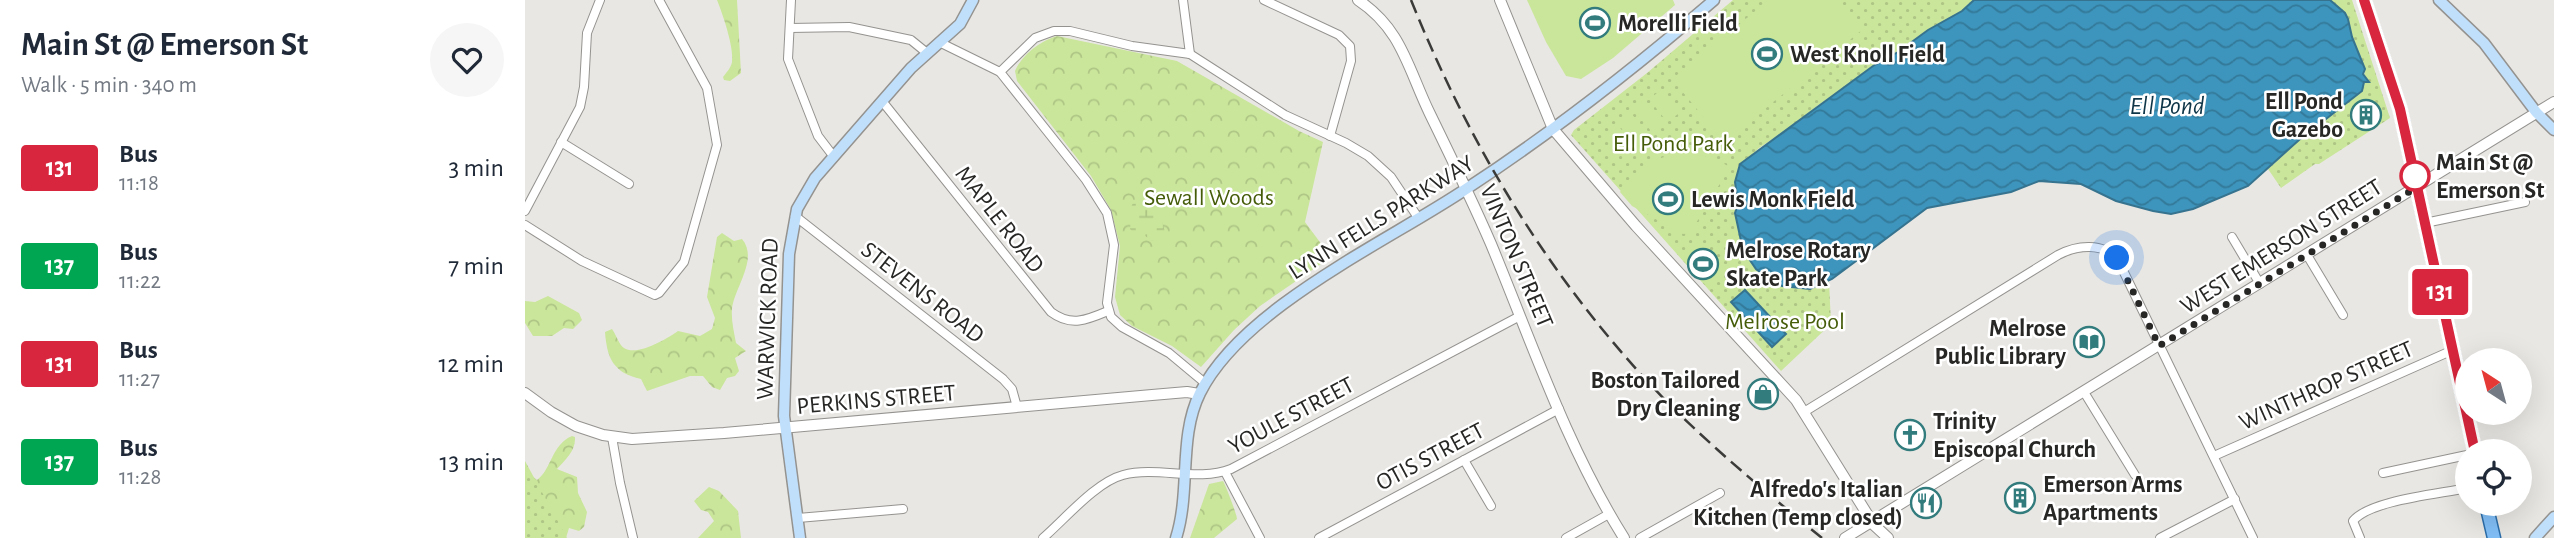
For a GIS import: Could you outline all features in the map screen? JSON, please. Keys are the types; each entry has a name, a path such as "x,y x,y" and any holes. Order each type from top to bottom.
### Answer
{"main road":[{"name":"WARWICK ROAD","path":"800,538 785,428 789,254 795,216 805,192 834,157 927,53 963,20 974,0"},
{"name":"LYNN FELLS PARKWAY","path":"1176,538 1181,516 1191,422 1199,394 1236,345 1278,307 1467,189 1553,129 1630,71 1714,0"},
{"path":"2364,0 2400,109 2472,439"},
{"path":"2439,0 2484,44 2536,113 2554,130"},
{"path":"2489,516 2494,538"},
{"path":"2528,538 2551,521"},
{"path":"2535,538 2551,521"}],"street":[{"path":"525,211 582,102 587,33 600,0"},
{"path":"525,225 582,261 655,295 684,262 717,145 707,88 659,0"},
{"path":"791,0 789,61 818,136 834,157"},
{"path":"1183,0 1189,54"},
{"path":"1264,0 1339,35 1350,46 1351,61 1330,136"},
{"name":"VINTON STREET","path":"1358,0 1380,17 1399,42 1423,100 1467,189 1593,485 1624,538"},
{"path":"1500,0 1553,129 1636,226 1804,412 1871,521 1888,538"},
{"path":"790,28 849,27 911,40 927,53"},
{"path":"1000,72 1035,38 1054,31 1070,31 1132,46 1189,54 1285,115 1355,147 1376,162 1396,184 1419,219"},
{"path":"941,43 1000,72 1086,180 1107,212 1114,245 1108,311 1122,327 1169,353 1205,383"},
{"name":"MAPLE ROAD","path":"883,101 1051,312 1065,320 1075,321 1086,320 1108,311"},
{"name":"WEST EMERSON STREET","path":"1845,538 2554,102"},
{"path":"561,142 629,184"},
{"path":"2425,223 2525,202"},
{"name":"STEVENS ROAD","path":"795,216 1006,382 1012,389 1017,407"},
{"path":"2232,237 2260,284"},
{"path":"1804,412 2052,258 2077,248 2096,247 2117,258 2253,538"},
{"path":"2307,255 2343,315"},
{"name":"YOULE STREET","path":"1043,538 1099,488 1117,477 1146,472 1225,472 1520,316"},
{"name":"WINTHROP STREET","path":"2214,456 2453,350"},
{"name":"PERKINS STREET","path":"525,393 563,419 594,432 632,439 1187,392 1199,394"},
{"path":"2084,392 2135,475"},
{"name":"OTIS STREET","path":"1319,538 1559,409"},
{"path":"612,437 633,538"},
{"path":"2383,473 2455,458"},
{"path":"1464,460 1490,506"},
{"path":"1225,472 1260,538"},
{"path":"2360,538 2353,521 2371,509 2455,490"},
{"path":"1640,538 1720,493"},
{"path":"2160,538 2235,499"},
{"path":"798,518 903,509"},
{"path":"1566,538 1609,514"}],"green space":[{"path":"717,0 737,0 741,73 730,81 724,80 723,77 731,64 732,56"},
{"name":"Morelli Field","path":"1527,0 1673,0 1675,5 1613,58 1581,79 1566,76 1546,42"},
{"name":"Ell Pond Park","path":"1733,0 1974,0 1963,11 1928,30 1817,106 1759,148 1738,169 1735,182 1737,225 1743,250 1750,261 1763,275 1782,286 1810,289 1829,281 1831,324 1781,371 1571,135"},
{"name":"West Knoll Field","path":"1769,0 1837,0 1862,30 1724,142 1672,79"},
{"path":"2330,0 2352,0 2390,118 2281,188 2268,169 2299,140 2362,91 2365,69 2348,19"},
{"name":"Sewall Woods","path":"1057,36 1177,61 1323,142 1305,222 1331,257 1260,306 1201,367 1172,346 1132,326 1120,315 1115,297 1120,246 1111,210 1091,176 1017,81 1015,71 1022,59 1038,45"},
{"path":"1660,91 1678,114 1667,122 1649,99"},
{"path":"1646,102 1663,125 1653,134 1635,110"},
{"path":"1631,113 1649,136 1639,145 1621,121"},
{"path":"1617,124 1635,147 1624,156 1606,133"},
{"name":"Lewis Monk Field","path":"1685,153 1711,157 1730,167 1690,233 1683,234 1632,206 1620,192 1633,176 1656,160"},
{"path":"1141,201 1151,206 1160,217 1165,233 1158,241 1150,240 1143,234 1135,234 1130,229 1131,220 1128,213 1133,203"},
{"path":"722,233 734,241 742,239 748,255 732,309 736,343 746,351 735,358 739,371 735,376 727,378 720,390 712,387 703,376 690,376 647,391 641,379 618,369 610,357 605,332 612,329 622,347 637,350 652,346 678,331 700,336 712,329 715,318 707,297 717,237"},
{"name":"Melrose Rotary Skate Park","path":"1698,241 1725,271 1708,288 1680,257"},
{"path":"548,296 579,313 582,320 573,329 564,328 552,336 533,336 525,323 525,301 535,302"},
{"path":"572,436 575,437 575,442 572,451 557,469 577,477 578,493 587,512 584,527 579,531 569,528 566,538 525,538 525,465 537,480 560,445"},
{"path":"525,461 567,538 525,538"},
{"path":"1223,481 1237,519 1214,538 1190,538 1209,484"},
{"path":"709,487 719,491 738,511 741,538 698,538 714,521 708,512 701,510 694,501"}],"water":[{"name":"Ell Pond","path":"1974,0 2330,0 2348,19 2365,69 2363,74 2369,82 2364,82 2362,91 2299,140 2248,186 2193,209 2171,214 2153,211 2116,201 2081,184 2039,181 2011,192 1927,208 1832,279 1810,289 1782,286 1772,282 1756,269 1743,250 1735,213 1738,204 1735,182 1740,164 1873,66 1962,11"},
{"path":"1745,290 1786,334 1772,347 1731,302"}],"railway":[{"path":"1411,0 1435,56 1489,162 1552,263 1587,310 1666,401 1742,471 1822,538"}],"bus line":[{"name":"131","path":"2364,0 2400,109 2472,439"}],"place":[{"name":"Morelli Field","path":"1595,23"},
{"name":"West Knoll Field","path":"1767,54"},
{"name":"Ell Pond Gazebo","path":"2366,115"},
{"name":"Main St @ Emerson St","path":"2415,176"},
{"name":"Lewis Monk Field","path":"1668,199"},
{"name":"Melrose Rotary Skate Park","path":"1703,264"},
{"name":"Melrose Public Library","path":"2089,342"},
{"name":"Boston Tailored Dry Cleaning","path":"1763,394"},
{"name":"Trinity Episcopal Church","path":"1910,435"},
{"name":"Emerson Arms Apartments","path":"2020,498"},
{"name":"Alfredo's Italian Kitchen (Temp closed)","path":"1926,503"}],"route":[{"path":"2117,258 2159,346 2417,187 2415,176"}],"park label":[{"name":"Melrose Pool","path":"1785,321"}]}
